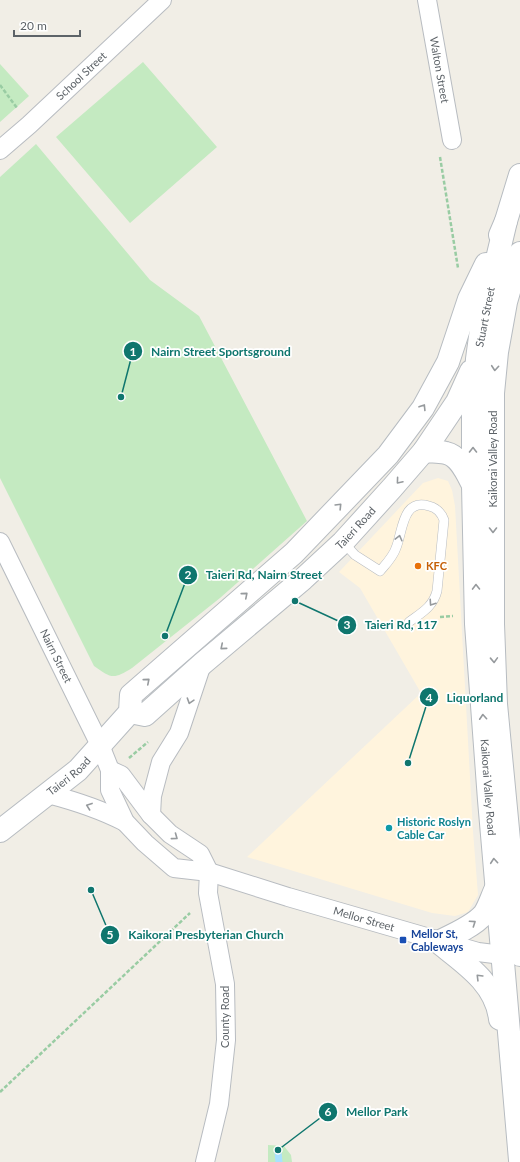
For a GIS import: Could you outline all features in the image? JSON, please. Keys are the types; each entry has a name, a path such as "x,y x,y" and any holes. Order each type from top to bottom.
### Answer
{"main road":[{"name":"Stuart Street","path":"473,414 477,359 482,322 506,221 520,175"},
{"name":"Stuart Street","path":"469,299 506,221"},
{"name":"Stuart Street","path":"493,393 497,352 506,302 520,253"},
{"path":"130,712 130,695 294,553 388,455 423,408 448,362 469,299"},
{"name":"Taieri Road","path":"0,831 78,770 130,712 145,715 202,664 303,579 343,542 424,451 457,402 506,302"},
{"name":"Kaikorai Valley Road","path":"493,393 493,624 496,704 505,799 514,955 520,1161"},
{"name":"Kaikorai Valley Road","path":"473,414 476,624 505,799 496,887 514,955"},
{"path":"424,451 445,452 451,454 458,460 473,485"},
{"path":"496,887 484,913 479,919 438,942 484,981 492,993 499,1009 510,1120 520,1161"}],"street":[{"name":"School Street","path":"0,150 30,125 162,0"},
{"name":"Walton Street","path":"427,0 452,140"},
{"name":"Nairn Street","path":"0,542 100,745 117,766 110,790 124,822"},
{"path":"151,815 152,796 161,762 179,733 202,664"},
{"path":"117,766 121,775 151,815 170,834 200,854 209,872"},
{"name":"Nairn Street","path":"48,794 102,810 124,822 145,843 174,868 209,872"},
{"name":"Mellor Street","path":"209,872 438,942 478,952 514,955"},
{"name":"County Road","path":"205,1162 219,1104 226,1040 225,984 209,896 209,872"}],"lane":[{"path":"343,542 355,555 380,571 396,550 403,522 408,511 413,507 424,504 435,507 439,511 444,520 435,599 429,607 409,622"}],"path":[{"path":"0,85 30,125"},
{"path":"452,140 440,158 462,287 469,299"},
{"path":"117,766 150,740"},
{"path":"0,1092 209,896"}],"shaded area":[{"path":"438,478 448,481 452,490 455,506 473,831 478,895 468,912 455,916 432,913 247,857 421,693 360,588 339,572 423,483"}],"green space":[{"path":"143,62 217,147 130,223 56,137"},
{"path":"0,64 29,96 0,122"},
{"path":"36,144 150,280 199,316 307,521 220,598 132,668 116,676 108,675 94,666 0,478 0,177"},
{"path":"268,1145 284,1146 291,1155 292,1162 268,1162"}],"waterway":[{"path":"278,1152 279,1162"}],"place":[{"name":"Nairn Street Sportsground","path":"121,397"},
{"name":"KFC","path":"418,566"},
{"name":"Taieri Rd, 117","path":"295,601"},
{"name":"Taieri Rd, Nairn Street","path":"165,636"},
{"name":"Liquorland","path":"408,763"},
{"name":"Historic Roslyn Cable Car","path":"389,828"},
{"name":"Kaikorai Presbyterian Church","path":"91,890"},
{"name":"Mellor St, Cableways","path":"403,940"},
{"name":"Mellor Park","path":"278,1150"}]}
